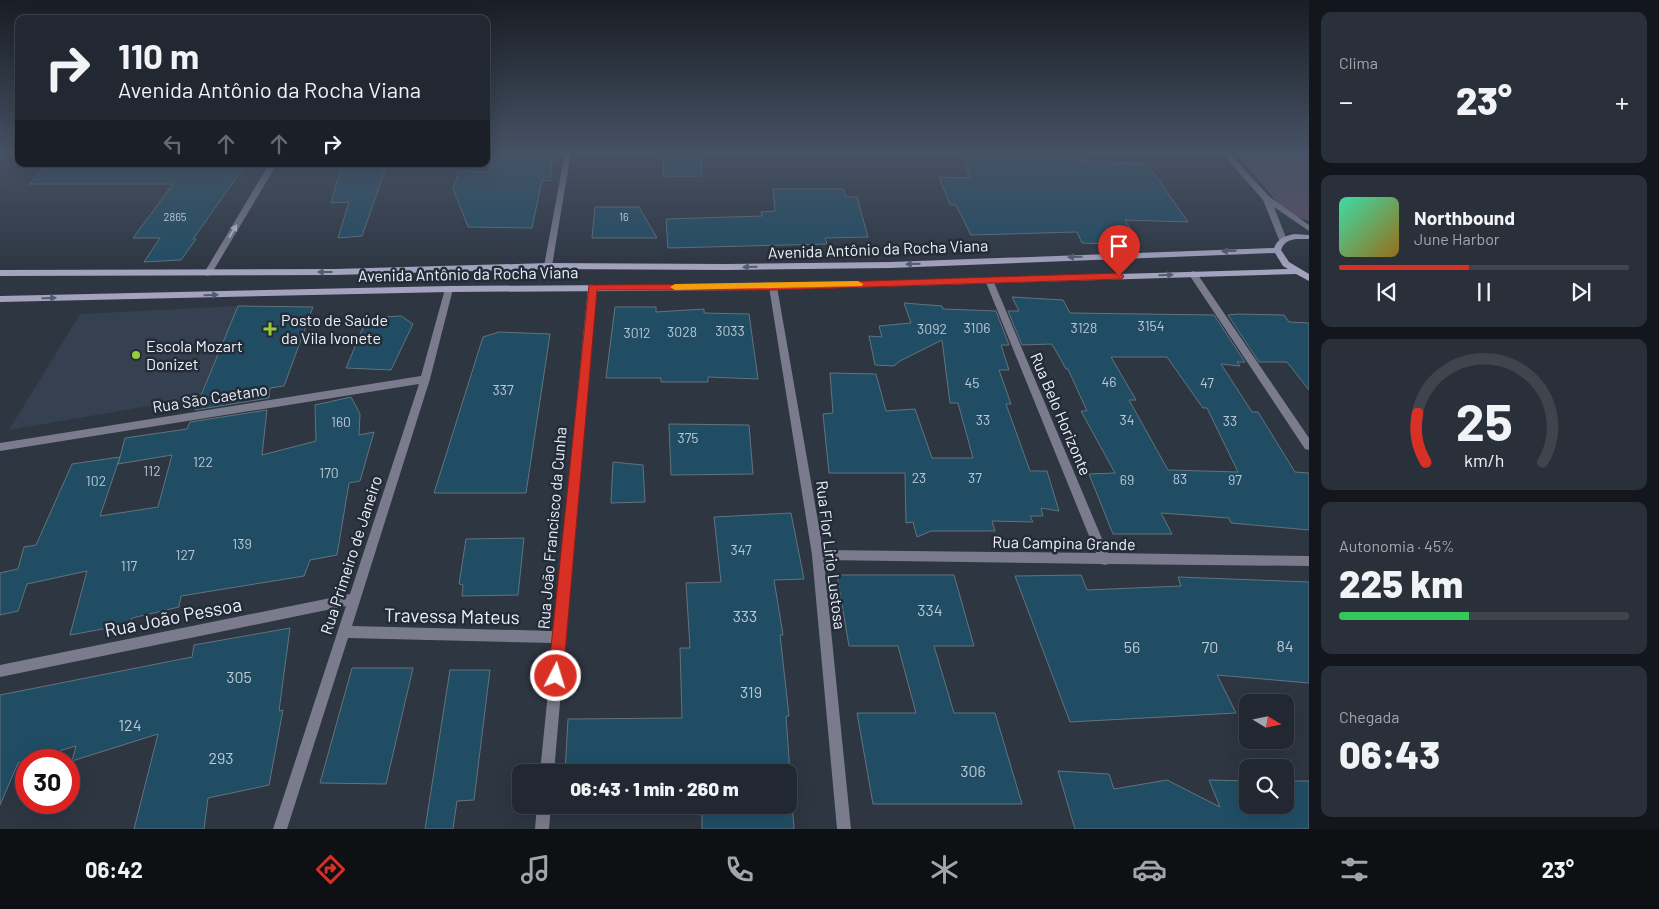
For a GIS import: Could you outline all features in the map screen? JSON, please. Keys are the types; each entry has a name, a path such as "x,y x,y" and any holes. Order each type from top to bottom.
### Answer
{"main road":[{"path":"1309,238 1291,237 1278,244 1277,250 1286,264 1309,278"},
{"name":"Avenida Antônio da Rocha Viana","path":"0,273 335,272 548,266 726,267 890,265 1277,250"},
{"name":"Avenida Antônio da Rocha Viana","path":"0,300 449,289 773,287 1296,271"}],"street":[{"path":"208,273 257,191"},
{"path":"548,266 561,191"},
{"path":"1259,191 1267,199 1309,229"},
{"path":"1267,199 1283,240"},
{"path":"1193,274 1309,446"},
{"name":"Rua Belo Horizonte","path":"989,280 1105,560"},
{"name":"Rua João Francisco da Cunha","path":"548,764 592,287"},
{"name":"Rua Flor Lírio Lustosa","path":"773,287 818,555 844,829"},
{"name":"Rua Primeiro de Janeiro","path":"280,829 425,379 449,289"},
{"name":"Rua São Caetano","path":"0,447 425,379"},
{"name":"Rua Campina Grande","path":"818,555 1309,561"},
{"name":"Rua João Pessoa","path":"0,671 354,599"},
{"name":"Travessa Mateus","path":"344,632 559,637"},
{"path":"542,829 543,814"}],"shaded area":[{"path":"1267,191 1309,191 1309,221 1287,214"},
{"name":"Escola Mozart Donizet","path":"238,306 201,397 9,430 80,314"}],"building":[{"path":"168,191 227,191 193,239 196,239 181,260 144,262 160,238 133,238"},
{"path":"334,191 378,191 362,236 338,238 349,202 331,203"},
{"path":"454,191 540,191 532,228 468,227"},
{"path":"773,191 844,191 846,197 857,197 868,237 825,238 827,244 668,248 666,219 762,216 761,212 775,211"},
{"path":"944,191 1166,191 1188,222 1125,220 1140,245 1082,243 1077,232 971,235 956,205 950,205"},
{"path":"595,207 639,207 657,238 592,238"},
{"path":"1012,297 1063,300 1070,313 1214,315 1245,362 1237,362 1240,366 1221,364 1252,412 1258,412 1295,472 1309,473 1309,530 1231,523 1229,518 1161,513 1172,534 1113,534 1089,474 1115,473 1081,411 1087,411 1068,369 1066,369 1052,344 1022,345 1008,311 1019,311","holes":["1111,357 1167,357 1203,408 1207,408 1238,472 1168,470 1129,400 1136,400"]},
{"path":"904,303 942,306 943,309 996,311 1009,345 1001,345 1009,370 999,370 1011,404 1006,404 1030,471 1047,471 1059,511 1041,508 1043,516 1030,516 1033,522 992,521 995,531 931,531 917,537 913,522 906,523 905,473 829,473 823,414 833,413 830,373 876,374 886,411 915,409 932,458 973,458 958,403 950,403 942,340 900,361 894,366 875,365 869,336 882,337 879,326 911,323"},
{"path":"238,306 313,307 284,386 270,388 269,398 195,410"},
{"path":"615,307 656,307 656,312 704,309 704,313 749,314 758,379 708,377 708,382 661,382 661,378 606,378"},
{"path":"1228,315 1284,315 1289,322 1309,323 1309,390 1287,362 1259,362"},
{"path":"401,316 413,324 391,370 346,368 367,318"},
{"path":"499,332 550,334 526,493 434,493 483,337"},
{"path":"351,397 360,414 359,435 374,432 360,481 349,483 337,555 310,560 304,576 181,596 179,607 132,618 130,624 70,635 87,571 27,584 18,611 0,615 0,573 18,569 24,547 36,545 72,464 120,457 125,438 187,429 190,422 267,410 262,455 316,441 315,405","holes":["172,455 158,507 100,516 120,457 118,464"]},
{"path":"669,424 749,425 753,474 671,475"},
{"path":"613,462 643,465 645,502 611,503"},
{"path":"791,513 804,579 774,580 783,635 780,635 789,716 786,716 789,764 565,764 568,719 682,718 680,648 690,648 686,583 721,582 714,517"},
{"path":"524,538 518,595 462,596 463,585 459,584 466,539"},
{"path":"837,575 954,575 974,646 934,646 954,713 995,713 1022,804 873,804 857,713 916,713 898,646 849,646"},
{"path":"1081,575 1087,590 1181,586 1178,577 1309,582 1309,683 1217,675 1236,713 1070,722 1015,576"},
{"path":"290,628 279,711 283,710 269,785 208,798 204,829 134,829 158,734 80,758 80,749 75,749 76,746 66,749 15,749 15,770 0,805 0,695 192,657 194,645"},
{"path":"352,668 413,668 386,784 320,783"},
{"path":"450,670 490,670 474,800 457,801 453,829 425,829"},
{"path":"1058,771 1109,774 1114,789 1167,780 1220,807 1209,780 1239,781 1239,814 1294,814 1294,781 1309,781 1309,829 1075,829"},
{"path":"702,814 793,814 794,829 702,829"}],"slow traffic":[{"path":"675,287 773,287 858,284"}],"place":[{"name":"Posto de Saúde da Vila Ivonete","path":"270,329"},
{"name":"Escola Mozart Donizet","path":"136,355"}],"route":[{"path":"556,676 592,287 773,287 1119,276"}]}
